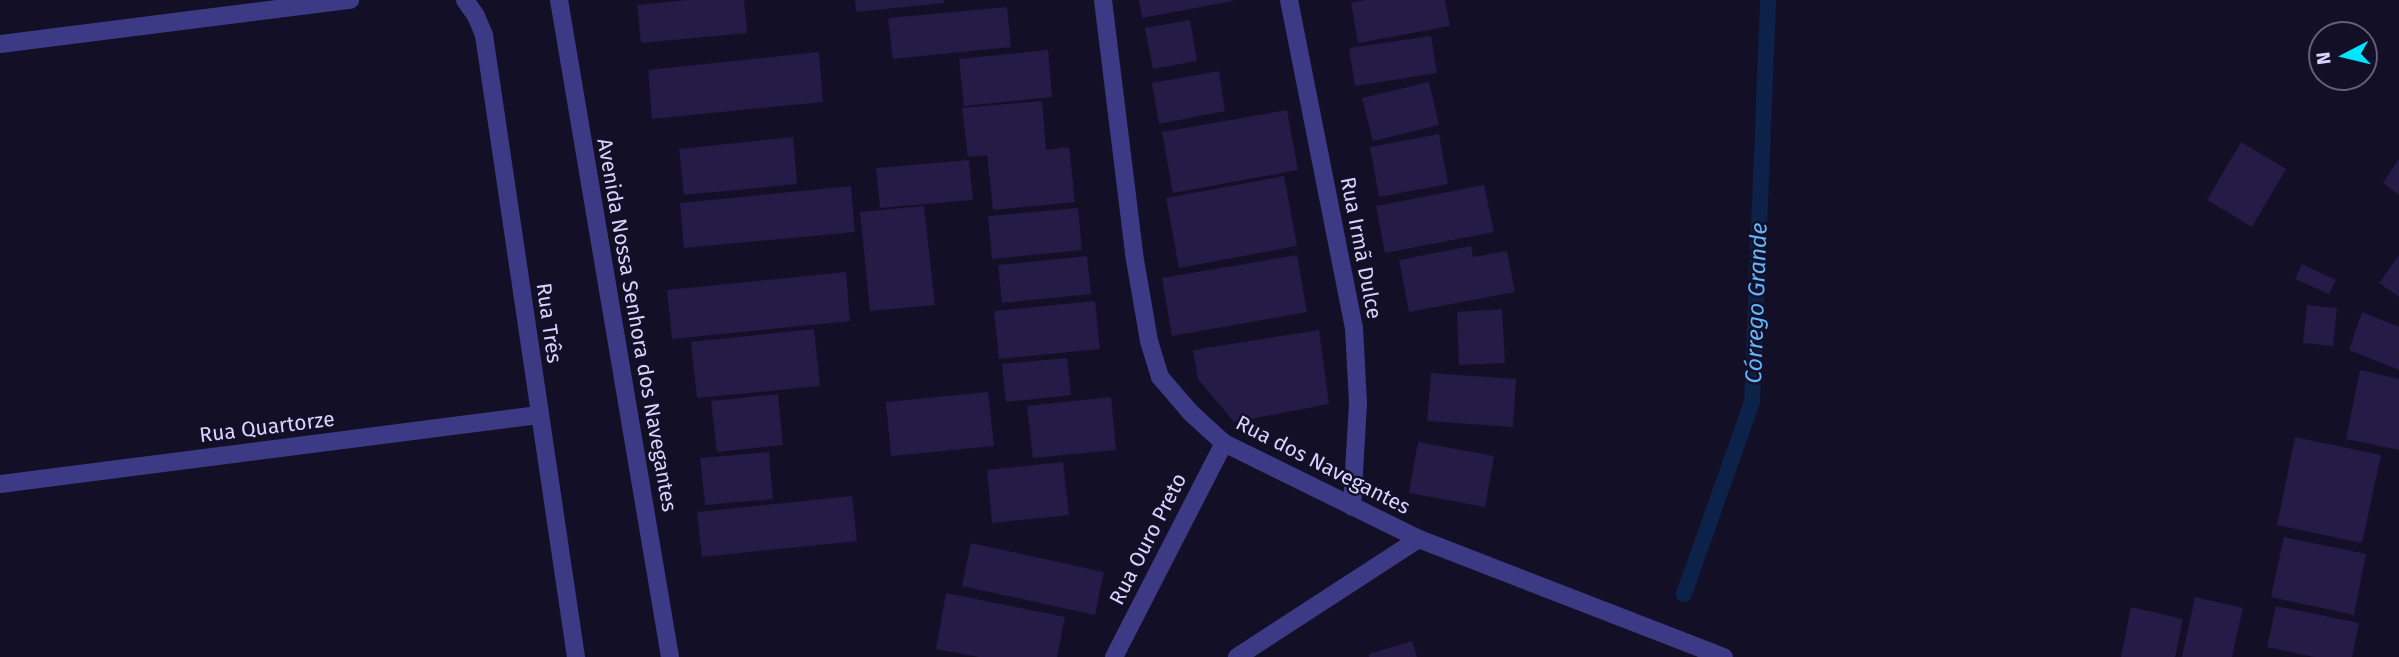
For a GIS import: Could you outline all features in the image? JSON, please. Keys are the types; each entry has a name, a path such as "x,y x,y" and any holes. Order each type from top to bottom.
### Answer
{"street":[{"path":"0,44 351,0"},
{"name":"Rua Três","path":"464,0 476,16 484,35 576,657"},
{"name":"Avenida Nossa Senhora dos Navegantes","path":"559,0 670,657"},
{"name":"Rua dos Navegantes","path":"1102,0 1134,254 1149,341 1160,377 1191,413 1224,443 1419,539 1724,657"},
{"name":"Rua Irmã Dulce","path":"1289,0 1354,328 1358,403 1352,507"},
{"name":"Rua Quartorze","path":"0,484 539,415"},
{"name":"Rua Ouro Preto","path":"1114,657 1224,443"},
{"path":"1237,657 1419,539"}],"building":[{"path":"688,0 744,0 747,33 641,43 637,5"},
{"path":"855,0 944,0 944,3 856,12"},
{"path":"1139,0 1233,0 1233,1 1142,18"},
{"path":"1366,0 1445,0 1450,26 1358,43 1351,3"},
{"path":"1007,7 1011,47 893,59 888,18"},
{"path":"1190,20 1197,61 1153,69 1145,28"},
{"path":"1431,36 1437,73 1355,86 1349,48"},
{"path":"1048,50 1052,97 964,106 959,59"},
{"path":"819,52 823,102 652,119 648,70"},
{"path":"1219,71 1225,111 1159,124 1152,83"},
{"path":"1429,82 1439,125 1373,141 1362,98"},
{"path":"1042,101 1046,150 1069,147 1075,202 993,210 987,155 968,157 962,108"},
{"path":"1287,110 1298,170 1173,193 1162,132"},
{"path":"1439,134 1448,184 1379,197 1370,147"},
{"path":"793,137 797,184 684,195 679,149"},
{"path":"2241,142 2286,169 2252,227 2207,200"},
{"path":"2399,159 2399,195 2383,183"},
{"path":"969,160 973,200 880,208 876,168"},
{"path":"1284,176 1297,246 1179,268 1166,198"},
{"path":"1484,185 1494,232 1385,253 1376,206"},
{"path":"851,186 855,232 684,248 680,203"},
{"path":"924,206 935,305 870,311 860,212"},
{"path":"1078,208 1082,250 992,259 988,216"},
{"path":"1471,246 1473,257 1507,251 1515,292 1409,312 1399,260"},
{"path":"1297,255 1307,312 1172,336 1162,278"},
{"path":"2399,255 2399,297 2379,283"},
{"path":"1087,256 1091,294 1002,303 998,265"},
{"path":"2302,264 2336,280 2329,294 2295,279"},
{"path":"846,272 850,321 672,339 667,290"},
{"path":"1095,301 1100,349 999,359 994,311"},
{"path":"2307,305 2337,308 2333,346 2303,343"},
{"path":"1502,309 1505,363 1459,365 1457,312"},
{"path":"2362,312 2399,327 2399,370 2349,350"},
{"path":"814,329 820,386 697,398 691,342"},
{"path":"1319,330 1329,404 1234,422 1198,379 1193,350"},
{"path":"1067,358 1071,395 1006,402 1002,364"},
{"path":"2360,370 2399,379 2399,450 2346,439"},
{"path":"1431,373 1516,379 1513,427 1427,421"},
{"path":"988,392 994,446 891,456 886,402"},
{"path":"778,394 783,445 717,452 711,401"},
{"path":"1111,397 1116,450 1033,458 1027,406"},
{"path":"2295,437 2381,455 2362,543 2277,525"},
{"path":"1418,442 1494,456 1485,507 1409,493"},
{"path":"769,452 773,499 705,505 700,458"},
{"path":"1063,462 1069,515 992,523 987,470"},
{"path":"852,496 857,541 702,557 697,512"},
{"path":"2284,537 2366,554 2354,615 2271,597"},
{"path":"971,543 1104,572 1095,615 962,586"},
{"path":"946,593 1065,617 1057,657 979,657 936,649"},
{"path":"2195,597 2243,608 2232,657 2182,657"},
{"path":"2276,606 2359,623 2352,657 2314,657 2267,647"},
{"path":"2131,607 2183,619 2175,657 2121,657"},
{"path":"1412,641 1417,657 1369,657 1369,654"}],"waterway":[{"name":"Córrego Grande","path":"1684,594 1752,402 1768,0"}]}
